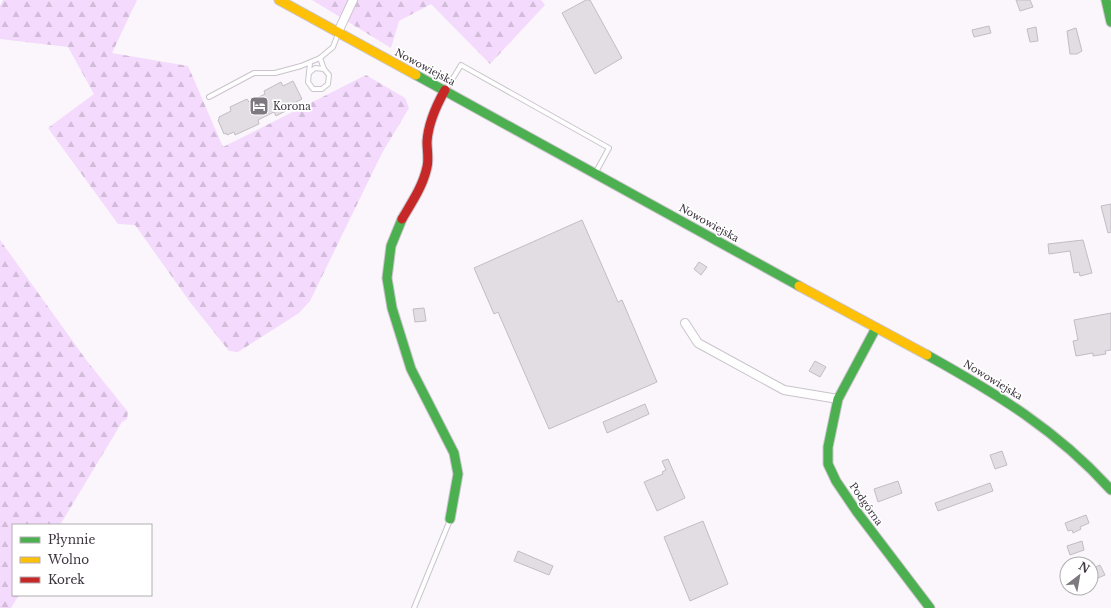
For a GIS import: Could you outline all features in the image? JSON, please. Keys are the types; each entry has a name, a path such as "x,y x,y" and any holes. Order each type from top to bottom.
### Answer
{"main road":[{"name":"Nowowiejska","path":"279,0 958,372 1029,416 1064,444 1111,490"},
{"path":"1106,0 1111,22"},
{"path":"445,90 437,104 431,121 428,141 428,164 424,180 400,224 391,246 387,278 392,308 411,369 454,453 458,474 450,519"},
{"name":"Podgórna","path":"876,328 838,399 828,447 828,464 836,481 857,512 930,608"}],"street":[{"path":"338,32 353,0"},
{"path":"685,323 698,343 784,390 838,399"}],"lane":[{"path":"209,97 254,73 275,73 310,63 320,58 333,47 338,32"},
{"path":"310,63 308,82 313,88 322,89 328,84 329,75 324,69 320,58"},
{"path":"445,90 461,65 609,148 595,174"},
{"path":"309,74 315,68 324,69"},
{"path":"414,608 450,519"}],"green space":[{"path":"3,0 137,0 112,53 188,66 223,147 366,75 405,98 409,108 382,153 310,301 299,313 238,352 229,351 190,302 135,225 118,224 48,128 94,94 68,47 0,39 0,6"},
{"path":"312,0 541,0 545,5 490,64 431,4 399,21 391,48"},
{"path":"0,240 87,361 128,412 127,419 122,422 61,524 12,524 12,596 18,596 11,608 0,608"}],"building":[{"path":"586,0 590,0 622,58 595,74 562,13"},
{"path":"1016,0 1030,0 1033,7 1020,11"},
{"path":"989,26 991,33 974,37 972,30"},
{"path":"1036,27 1038,41 1030,42 1027,29"},
{"path":"1076,28 1082,51 1077,54 1070,54 1067,31"},
{"path":"293,81 302,99 292,104 293,107 276,116 274,112 258,120 259,124 235,135 234,132 227,135 226,133 224,134 218,120 219,117 231,111 230,107 247,99 249,102 265,94 264,91 281,82 283,86"},
{"path":"1111,204 1111,232 1108,233 1101,206"},
{"path":"582,220 618,302 622,300 657,382 549,429 498,312 494,314 474,268"},
{"path":"1083,240 1092,273 1080,276 1079,272 1074,273 1070,251 1049,254 1048,244"},
{"path":"699,262 707,267 701,275 694,269"},
{"path":"424,308 426,321 415,322 413,309"},
{"path":"1111,313 1111,350 1105,351 1106,354 1093,356 1093,353 1076,356 1073,341 1078,340 1074,320"},
{"path":"815,361 826,367 820,377 809,371"},
{"path":"645,404 649,414 607,433 603,422"},
{"path":"1002,451 1007,465 995,469 990,455"},
{"path":"668,459 685,498 657,511 644,482 663,474 662,472 666,470 662,461"},
{"path":"898,481 902,493 878,502 874,489"},
{"path":"990,483 993,491 938,511 935,503"},
{"path":"1086,515 1089,523 1080,527 1081,529 1073,533 1072,530 1068,531 1065,523"},
{"path":"703,521 728,584 690,601 664,537"},
{"path":"1082,541 1084,550 1070,555 1067,546"},
{"path":"518,551 553,566 549,575 514,561"},
{"path":"1099,565 1105,575 1099,578"}],"traffic: fast":[{"path":"1106,0 1111,22"},
{"path":"416,75 799,286"},
{"path":"402,219 391,246 387,278 392,308 411,369 454,453 458,474 450,519"},
{"path":"876,328 838,399 828,447 828,464 836,481 857,512 930,608"},
{"path":"927,355 1002,399 1048,431 1069,449 1111,490"}],"traffic: slow":[{"path":"279,0 416,75"},
{"path":"799,286 927,355"}],"traffic: jam":[{"path":"402,219 423,181 428,161 427,142 429,129 445,90"}],"place":[{"name":"Korona","path":"259,106"}]}
